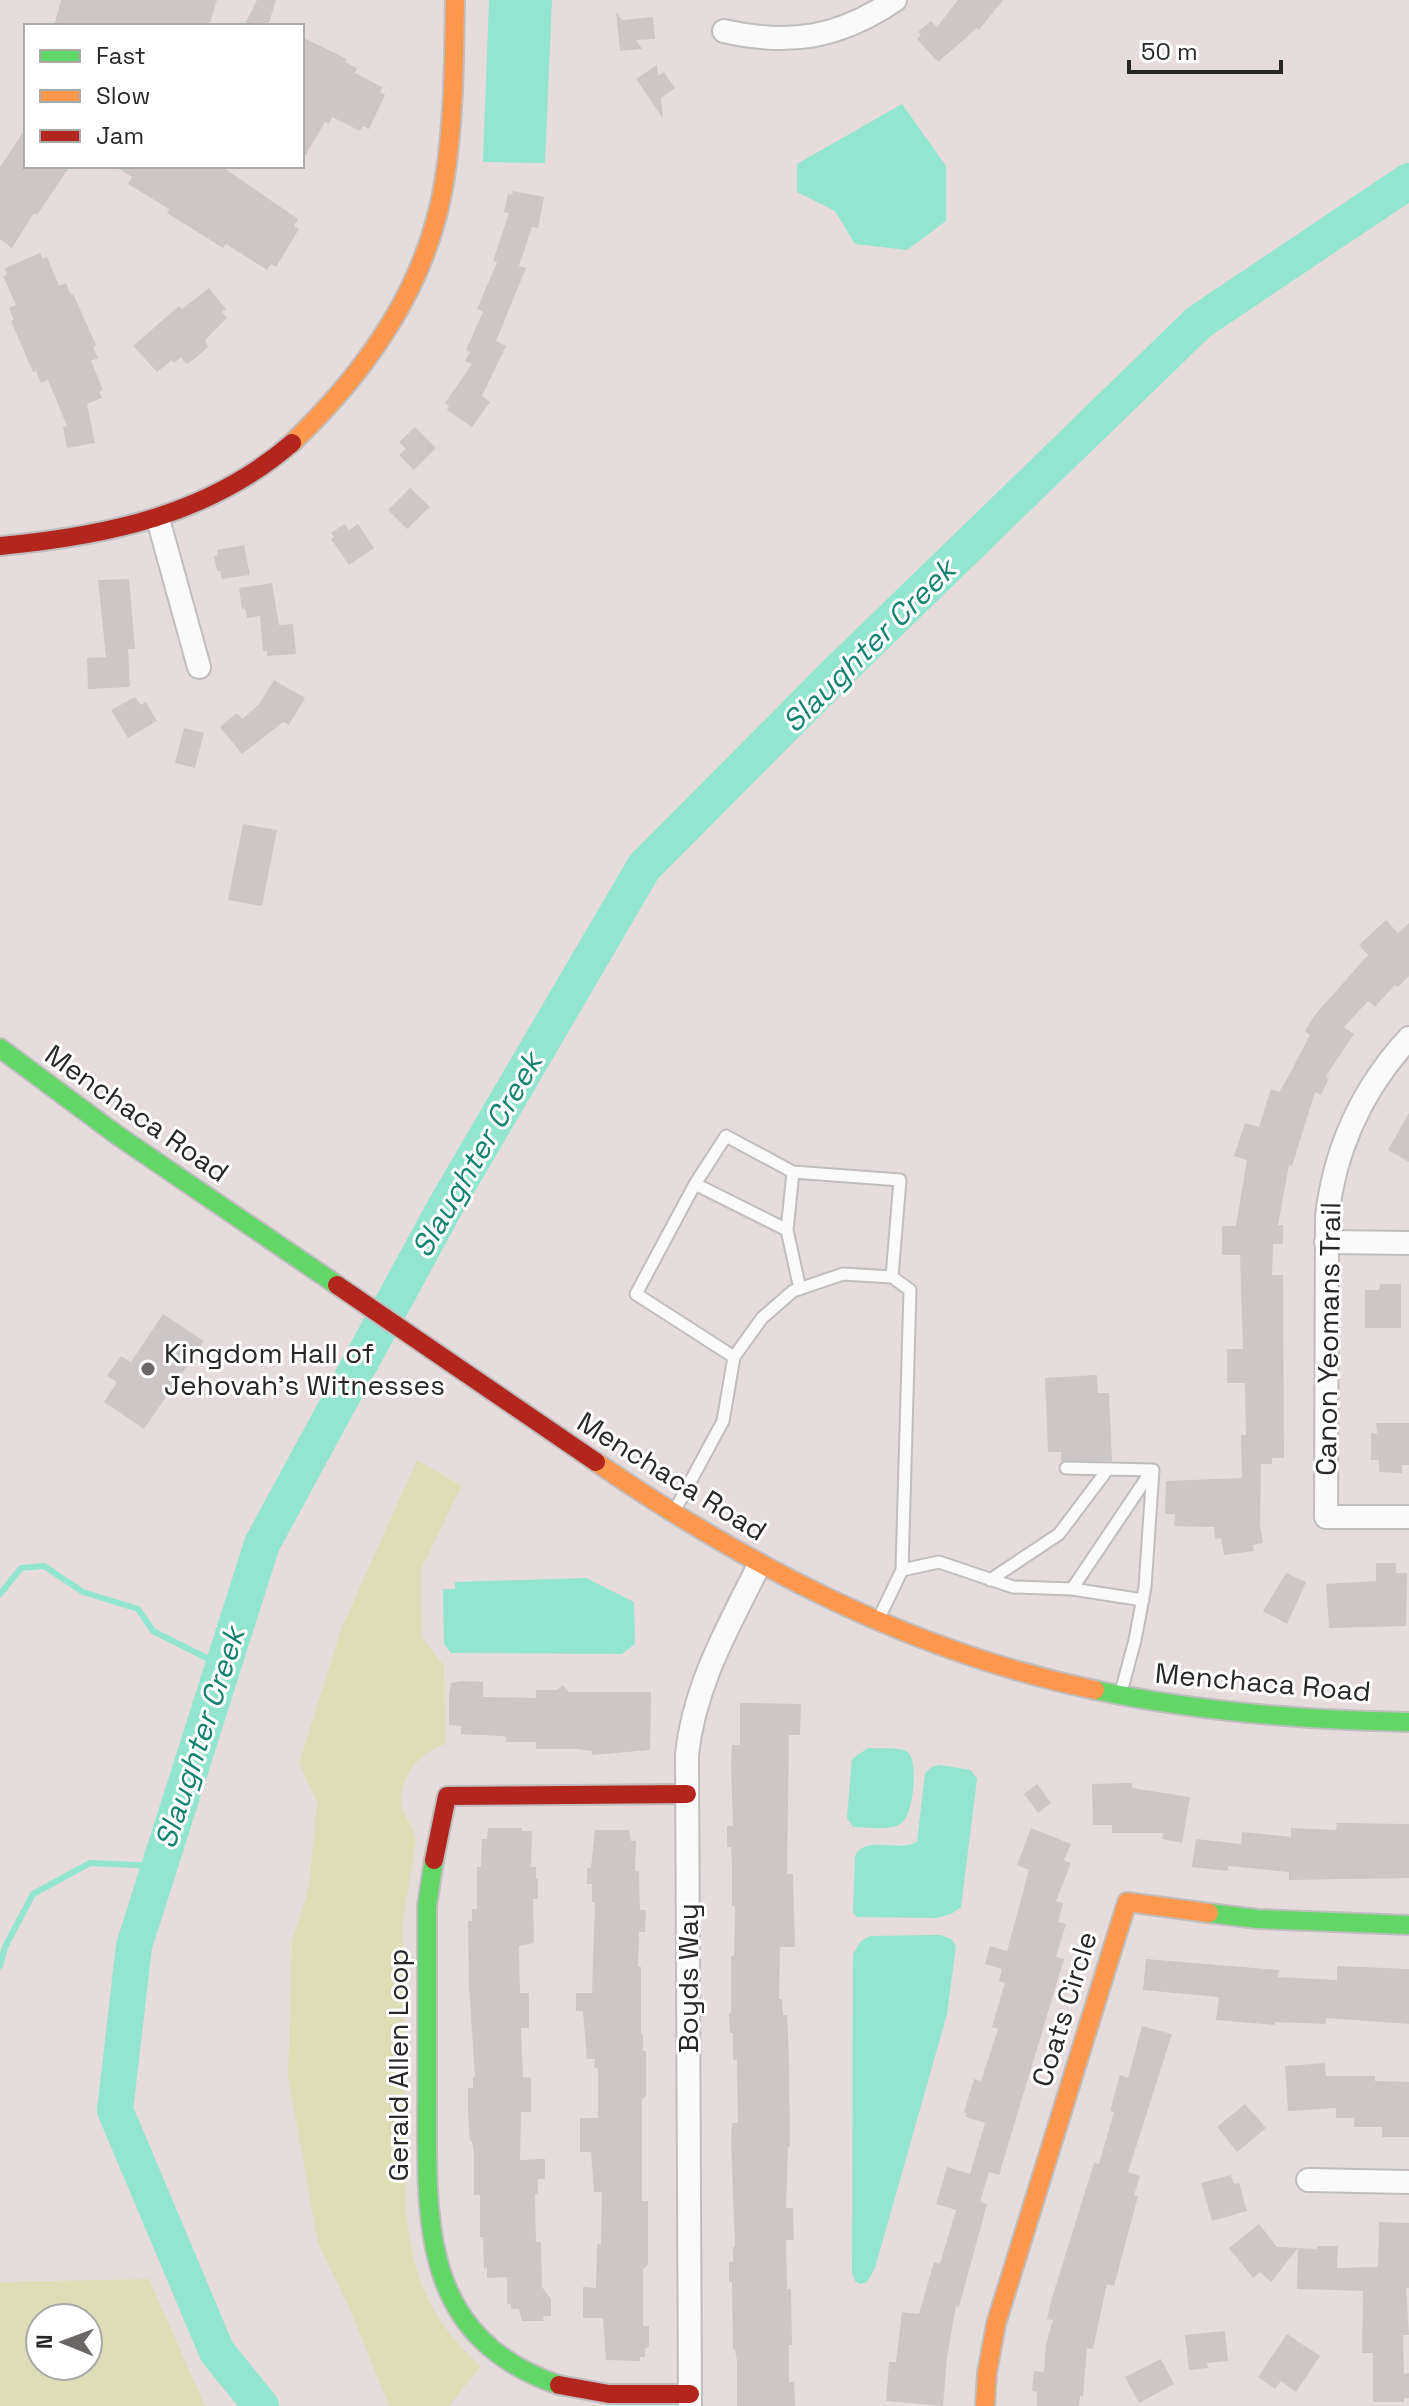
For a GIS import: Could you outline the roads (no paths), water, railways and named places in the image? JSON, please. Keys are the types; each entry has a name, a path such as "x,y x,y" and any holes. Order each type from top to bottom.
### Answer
{"street":[{"path":"0,546 84,539 158,519 229,489 290,446 348,386 398,313 430,240 442,194 450,136 455,0"},
{"path":"724,31 753,38 800,39 839,30 895,0"},
{"path":"158,519 199,667"},
{"name":"Canon Yeomans Trail","path":"1409,1038 1374,1082 1346,1135 1331,1185 1326,1242 1326,1517 1409,1517"},
{"name":"Menchaca Road","path":"0,1048 117,1135 672,1514 759,1565 877,1622 997,1665 1119,1696 1200,1709 1301,1719 1409,1722"},
{"path":"1326,1242 1409,1243"},
{"name":"Boyds Way","path":"690,2400 687,1755 694,1708 711,1664 759,1565"},
{"name":"Gerald Allen Loop","path":"687,1794 447,1796 427,1906 427,2195 430,2235 440,2272 457,2307 495,2351 538,2378 563,2387 690,2400"},
{"name":"Coats Circle","path":"985,2406 987,2373 996,2324 1127,1902 1258,1919 1409,1925"},
{"path":"1308,2180 1409,2182"}],"lane":[{"path":"734,1357 636,1294 695,1184 726,1136 793,1172 900,1180 892,1277"},
{"path":"793,1172 787,1230 800,1289"},
{"path":"695,1184 787,1230"},
{"path":"672,1514 723,1421 734,1357 762,1318 793,1291 843,1274 892,1277 910,1290 902,1570 877,1622"},
{"path":"1066,1468 1153,1470"},
{"path":"990,1580 1059,1534 1108,1469"},
{"path":"1072,1589 1153,1470"},
{"path":"1119,1696 1143,1600 1153,1470"},
{"path":"902,1570 939,1562 1013,1587 1072,1589 1143,1600"}],"waterway":[{"name":"Slaughter Creek","path":"261,2406 217,2352 115,2110 134,1946 262,1544 445,1207 644,867 841,669 1199,322 1409,181"},
{"path":"0,1594 21,1568 44,1566 83,1592 138,1609 153,1631 223,1666"},
{"path":"0,1966 5,1947 33,1894 90,1863 159,1866"}],"place":[{"name":"Kingdom Hall of Jehovah's Witnesses","path":"148,1369"}]}
